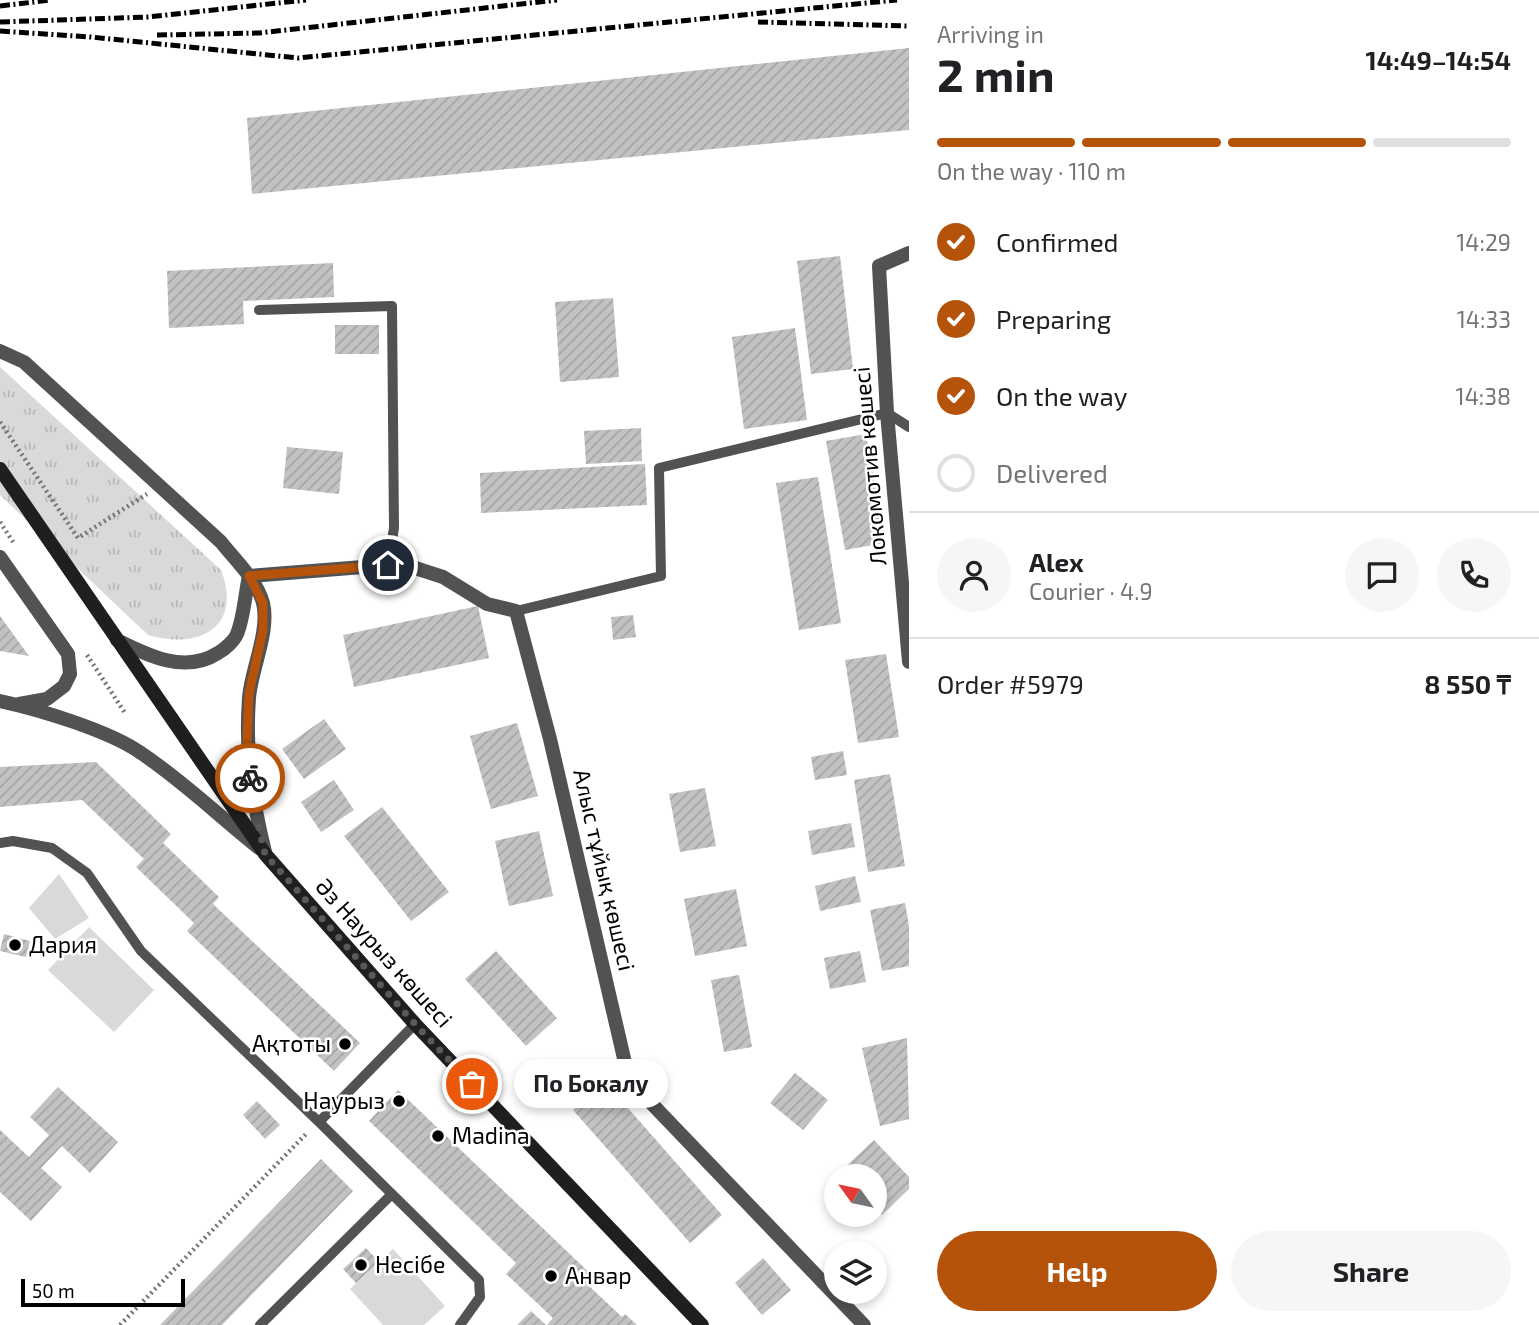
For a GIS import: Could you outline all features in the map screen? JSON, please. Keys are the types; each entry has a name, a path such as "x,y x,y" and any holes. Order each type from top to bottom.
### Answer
{"main road":[{"name":"Әз Наурыз көшесі","path":"0,470 265,854 415,1024 702,1325"}],"street":[{"name":"Локомотив көшесі","path":"909,253 879,266 887,413 909,662"},
{"path":"0,351 23,362 220,542 249,576 263,603 263,630 249,694 247,745 252,797 265,854"},
{"path":"0,557 68,654 70,674 64,686 47,699 18,705"},
{"path":"249,576 388,565 409,566 443,577 487,604 516,611"},
{"path":"117,640 148,655 170,661 188,664 206,660 222,651 237,635 249,576"},
{"name":"Алыс тұйық көшесі","path":"516,611 550,738 629,1080 864,1325"},
{"path":"0,701 115,738 141,752 265,854"}],"lane":[{"path":"259,310 392,306 394,528 388,565"},
{"path":"516,611 661,576 659,468 887,413 909,427"},
{"path":"0,843 13,841 52,848 87,873 141,951 478,1280 480,1297 460,1325"},
{"path":"319,1122 415,1024"},
{"path":"260,1325 392,1194"}],"path":[{"path":"0,422 78,538 159,486"},
{"path":"89,659 125,713"},
{"path":"120,1325 319,1122"}],"green space":[{"path":"0,367 221,570 226,590 226,606 221,620 212,630 184,639 148,635 0,495"},
{"path":"59,874 89,918 55,939 29,908"},
{"path":"89,927 154,990 114,1032 48,970"},
{"path":"393,1249 445,1306 424,1325 383,1325 350,1289"}],"building":[{"path":"909,48 909,130 252,194 247,118"},
{"path":"840,256 853,369 811,374 797,261"},
{"path":"333,263 334,297 243,301 244,324 169,328 167,271"},
{"path":"613,298 619,377 560,382 555,302"},
{"path":"335,325 379,325 379,354 335,354"},
{"path":"795,328 807,420 744,429 732,337"},
{"path":"641,428 642,461 586,464 584,431"},
{"path":"866,434 885,543 845,550 826,441"},
{"path":"287,447 343,452 339,494 283,488"},
{"path":"645,464 647,505 481,513 480,473"},
{"path":"818,477 841,623 799,630 776,483"},
{"path":"478,606 489,658 354,687 343,635"},
{"path":"633,615 636,637 613,640 611,617"},
{"path":"0,616 29,656 0,651"},
{"path":"886,654 899,737 858,743 845,660"},
{"path":"324,719 346,749 304,779 282,749"},
{"path":"517,723 538,796 491,809 470,736"},
{"path":"843,751 847,775 815,780 811,757"},
{"path":"96,762 171,834 163,843 219,897 213,904 360,1043 334,1071 187,931 194,923 136,867 144,859 82,800 0,807 0,767"},
{"path":"890,774 905,866 868,872 854,780"},
{"path":"334,780 354,810 321,832 301,802"},
{"path":"705,788 716,846 680,852 669,794"},
{"path":"382,807 449,892 411,921 344,836"},
{"path":"851,823 855,847 812,855 808,831"},
{"path":"539,831 553,896 509,906 495,841"},
{"path":"855,876 861,902 820,911 815,886"},
{"path":"736,889 747,946 695,956 684,899"},
{"path":"905,903 909,926 909,966 882,971 870,910"},
{"name":"Дария","path":"4,934 30,941 26,957 0,951"},
{"path":"496,951 557,1018 526,1046 465,979"},
{"path":"860,951 866,982 830,989 824,958"},
{"path":"739,975 752,1047 724,1052 711,980"},
{"path":"907,1038 909,1119 880,1126 862,1048"},
{"path":"795,1073 828,1100 803,1130 770,1103"},
{"name":"Анвар","path":"605,1082 722,1215 690,1243 573,1110"},
{"path":"58,1087 118,1142 90,1173 62,1146 41,1168 62,1187 31,1221 0,1192 0,1130 29,1157 49,1135 30,1117"},
{"path":"398,1090 596,1279 589,1286 622,1317 625,1314 637,1325 547,1325 553,1318 506,1274 516,1263 369,1121"},
{"path":"257,1101 280,1125 265,1139 243,1115"},
{"path":"874,1140 909,1177 909,1189 887,1210 887,1164 848,1164"},
{"path":"321,1159 353,1191 222,1325 160,1325"},
{"name":"Несібе","path":"366,1248 379,1262 356,1283 343,1269"},
{"path":"763,1258 791,1290 762,1315 735,1283"},
{"path":"531,1311 546,1325 517,1325"}],"railway":[{"path":"0,6 51,0"},
{"path":"0,22 148,17 306,0"},
{"path":"157,35 259,33 557,0"},
{"path":"0,31 91,37 298,58 897,0"},
{"path":"758,22 909,26"}],"way so far":[{"path":"250,778 265,854 415,1024 472,1084"}],"place":[{"name":"Дария","path":"15,945"},
{"name":"Ақтоты","path":"345,1044"},
{"name":"По Бокалу","path":"472,1084"},
{"name":"Наурыз","path":"399,1101"},
{"name":"Madina","path":"438,1136"},
{"name":"Несібе","path":"361,1265"},
{"name":"Анвар","path":"551,1276"}],"route":[{"path":"250,778 247,741 249,694 263,630 263,603 249,576 388,565"}]}
